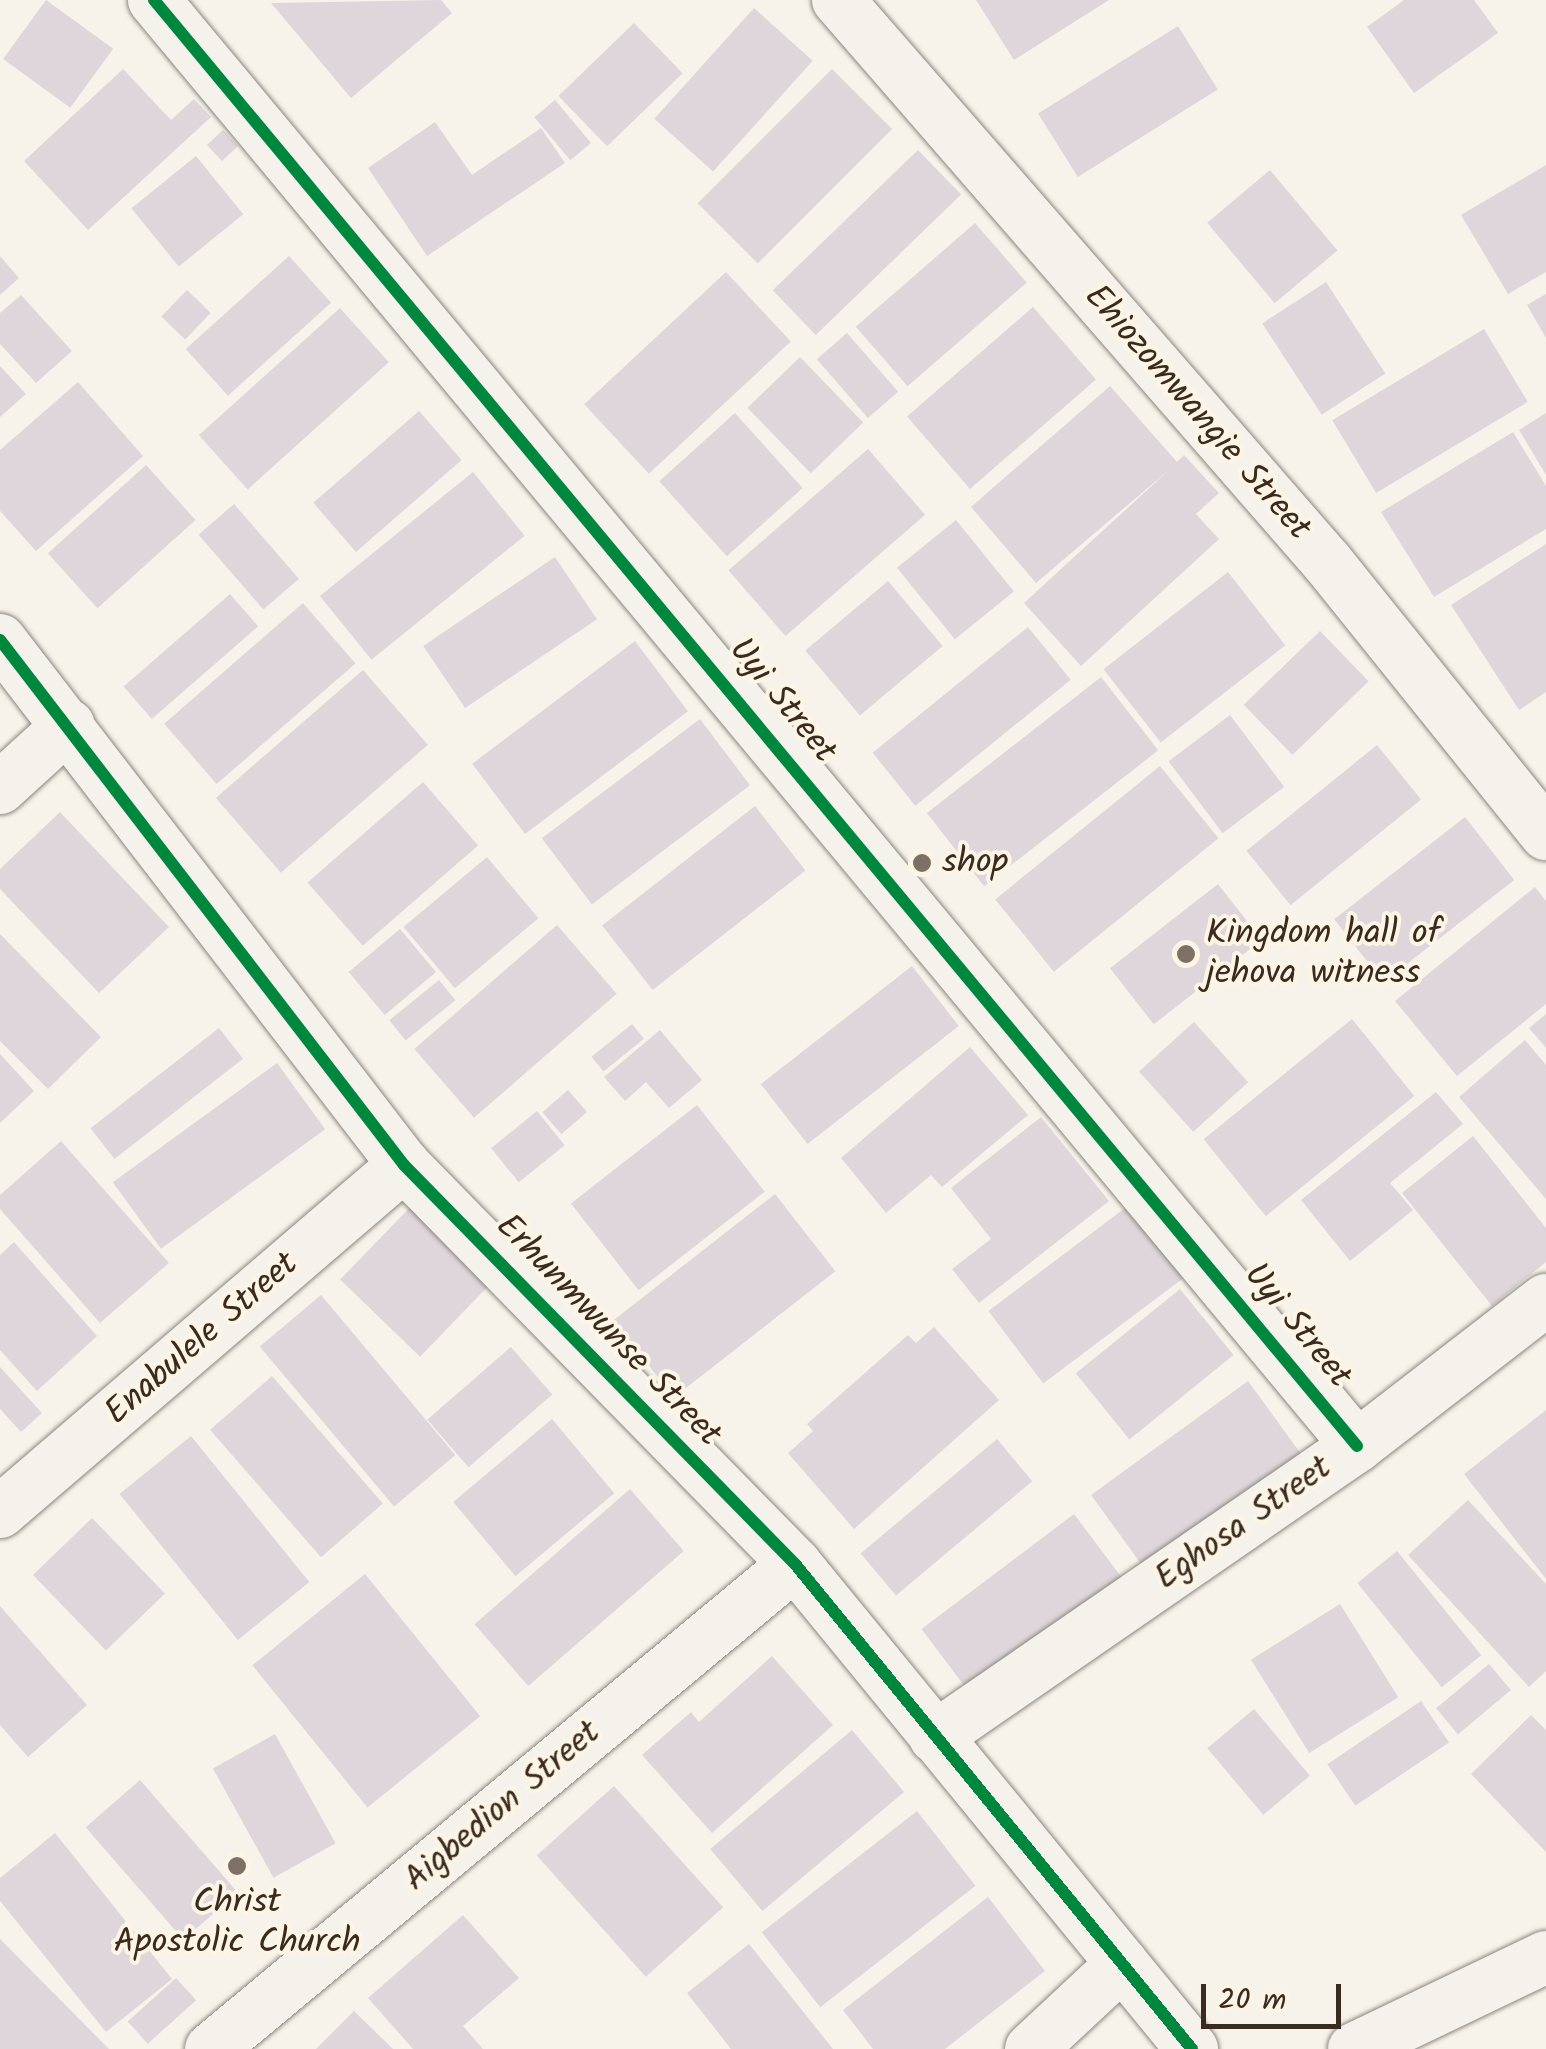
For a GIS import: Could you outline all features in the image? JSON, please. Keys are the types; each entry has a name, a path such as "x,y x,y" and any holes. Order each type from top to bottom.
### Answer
{"street":[{"name":"Uyi Street","path":"154,0 1357,1446"},
{"name":"Ehiozomwangie Street","path":"838,0 1328,562 1546,834"},
{"name":"Erhunmwunse Street","path":"0,640 404,1165 795,1564 1192,2049"},
{"path":"0,788 69,725"},
{"name":"Enabulele Street","path":"0,1512 404,1165"},
{"name":"Eghosa Street","path":"935,1738 1357,1446 1546,1300"},
{"name":"Aigbedion Street","path":"211,2049 795,1564"},
{"path":"1354,2049 1546,1957"},
{"path":"1031,2049 1122,1964"}],"building":[{"path":"46,0 113,49 70,108 3,59"},
{"path":"441,0 452,13 351,98 271,3"},
{"path":"976,0 1109,0 1014,60"},
{"path":"1404,0 1474,0 1498,33 1414,93 1367,27"},
{"path":"754,8 813,61 713,172 654,119"},
{"path":"634,23 683,73 607,146 558,96"},
{"path":"1178,26 1218,90 1078,177 1038,113"},
{"path":"123,69 171,120 194,99 211,117 88,230 24,161"},
{"path":"832,69 892,129 758,263 698,203"},
{"path":"555,100 591,143 570,160 534,117"},
{"path":"435,122 472,175 541,128 565,163 427,256 368,168"},
{"path":"223,130 238,146 222,161 207,145"},
{"path":"918,150 961,195 816,335 773,290"},
{"path":"196,156 243,214 179,267 131,208"},
{"path":"1546,165 1546,272 1508,294 1461,215"},
{"path":"1270,170 1337,250 1275,303 1207,223"},
{"path":"975,223 1027,283 908,386 856,327"},
{"path":"0,256 19,278 0,295"},
{"path":"289,256 331,303 228,396 186,349"},
{"path":"726,272 791,341 649,474 584,404"},
{"path":"1326,282 1385,373 1322,415 1262,323"},
{"path":"187,290 211,313 185,340 161,317"},
{"path":"1546,294 1546,338 1527,305"},
{"path":"21,295 72,351 36,383 0,344 0,313"},
{"path":"1033,307 1096,379 970,489 907,417"},
{"path":"340,308 389,362 248,489 199,435"},
{"path":"1484,329 1528,402 1376,493 1332,420"},
{"path":"847,333 898,392 868,418 817,359"},
{"path":"800,357 863,422 811,473 747,408"},
{"path":"0,366 26,394 0,417"},
{"path":"78,382 143,456 36,551 0,511 0,450"},
{"path":"1110,386 1177,462 1184,455 1219,493 1196,514 1219,539 1081,666 1024,603 1170,469 1036,583 971,507"},
{"path":"419,411 462,460 356,552 313,503"},
{"path":"735,413 803,488 727,556 659,481"},
{"path":"1546,413 1546,475 1519,430"},
{"path":"1513,432 1546,486 1546,529 1434,597 1381,512"},
{"path":"868,449 925,515 785,636 728,570"},
{"path":"146,465 196,520 97,608 48,553"},
{"path":"473,472 525,536 372,660 320,596"},
{"path":"234,504 299,579 263,610 199,535"},
{"path":"956,520 1014,591 955,639 897,568"},
{"path":"1546,544 1546,692 1519,710 1451,605"},
{"path":"555,557 597,619 465,708 423,646"},
{"path":"1228,572 1285,645 1161,743 1103,669"},
{"path":"888,581 943,646 860,716 805,650"},
{"path":"230,594 258,626 152,719 124,687"},
{"path":"303,603 355,663 217,784 164,724"},
{"path":"1028,627 1071,680 915,806 873,753"},
{"path":"1320,631 1369,681 1292,755 1244,705"},
{"path":"635,641 688,711 525,834 472,764"},
{"path":"363,670 428,745 281,873 216,798"},
{"path":"1101,677 1158,750 984,886 927,813"},
{"path":"1230,715 1284,787 1223,833 1169,761"},
{"path":"700,719 750,785 592,904 542,838"},
{"path":"1377,745 1421,799 1290,905 1246,851"},
{"path":"1160,766 1219,838 1054,972 995,899"},
{"path":"423,782 478,845 363,946 308,882"},
{"path":"755,806 805,871 653,990 602,925"},
{"path":"60,812 169,927 99,993 0,889 0,869"},
{"path":"1465,817 1514,880 1383,982 1334,919"},
{"path":"487,857 538,918 455,988 404,927"},
{"name":"Kingdom hall of jehova witness","path":"1218,884 1262,940 1154,1024 1110,968"},
{"path":"1535,887 1546,901 1546,1004 1457,1076 1395,1001"},
{"path":"557,925 617,994 474,1118 414,1049"},
{"path":"400,929 436,972 385,1015 349,972"},
{"path":"0,934 101,1037 48,1089 0,1041"},
{"path":"912,966 959,1026 807,1144 761,1084"},
{"path":"439,980 455,1000 406,1040 389,1020"},
{"path":"1546,1014 1546,1048 1529,1028"},
{"path":"1352,1019 1414,1096 1266,1216 1204,1139"},
{"path":"1194,1022 1248,1082 1193,1132 1139,1072"},
{"path":"632,1024 644,1039 604,1071 592,1057"},
{"path":"219,1028 243,1059 115,1159 91,1128"},
{"path":"660,1030 702,1080 669,1108 646,1082 625,1101 604,1077"},
{"path":"1525,1040 1546,1065 1546,1199 1459,1097"},
{"path":"970,1047 1028,1115 942,1187 931,1175 886,1213 841,1158"},
{"path":"0,1054 34,1091 0,1123"},
{"path":"277,1063 325,1129 161,1249 113,1182"},
{"path":"568,1090 587,1112 561,1134 542,1112"},
{"path":"1436,1092 1463,1124 1390,1183 1413,1210 1350,1261 1301,1200"},
{"path":"697,1105 765,1192 639,1290 571,1204"},
{"path":"537,1111 565,1145 519,1182 491,1148"},
{"path":"1041,1117 1109,1201 979,1303 952,1269 991,1239 951,1188"},
{"path":"1473,1136 1546,1228 1546,1262 1492,1306 1402,1193"},
{"path":"61,1141 169,1263 100,1323 0,1209 0,1195"},
{"path":"775,1194 835,1271 674,1397 613,1320"},
{"path":"418,1199 498,1276 420,1357 340,1280"},
{"path":"1133,1202 1188,1275 1043,1384 988,1311"},
{"path":"14,1242 97,1336 37,1391 0,1350 0,1255"},
{"path":"1180,1289 1233,1355 1129,1439 1076,1373"},
{"path":"321,1295 455,1455 394,1507 260,1346"},
{"path":"934,1327 999,1400 854,1529 788,1453 813,1431 807,1424 908,1335 916,1343"},
{"path":"511,1347 552,1395 469,1467 427,1420"},
{"path":"0,1367 42,1413 21,1432 0,1409"},
{"path":"272,1376 383,1504 321,1557 210,1430"},
{"path":"1248,1381 1305,1459 1148,1574 1091,1495"},
{"path":"1546,1410 1546,1579 1464,1474"},
{"path":"552,1419 614,1493 516,1576 453,1502"},
{"path":"191,1436 309,1582 238,1640 120,1494"},
{"path":"997,1439 1032,1481 896,1596 861,1553"},
{"path":"630,1489 684,1551 528,1686 475,1624"},
{"path":"1468,1500 1546,1584 1546,1671 1529,1687 1408,1555"},
{"path":"1074,1514 1123,1579 970,1694 921,1629"},
{"path":"92,1518 165,1594 106,1650 33,1575"},
{"path":"1397,1551 1481,1655 1442,1687 1357,1583"},
{"path":"365,1574 480,1716 367,1807 252,1665"},
{"path":"1340,1604 1398,1697 1309,1753 1251,1660"},
{"path":"0,1606 87,1705 28,1757 0,1725"},
{"path":"772,1656 833,1725 712,1833 642,1755 691,1712 699,1722"},
{"path":"1489,1664 1511,1690 1458,1734 1436,1708"},
{"path":"1421,1701 1449,1742 1355,1806 1327,1764"},
{"path":"1254,1709 1310,1776 1263,1815 1207,1748"},
{"path":"1531,1715 1546,1730 1546,1852 1471,1774"},
{"path":"852,1730 904,1792 762,1911 710,1849"},
{"path":"275,1734 336,1843 274,1878 213,1768"},
{"path":"140,1780 238,1892 183,1940 86,1827"},
{"path":"614,1786 723,1907 646,1977 537,1856"},
{"path":"917,1811 975,1886 820,2007 762,1932"},
{"path":"55,1833 172,1979 106,2032 0,1901 0,1878"},
{"path":"988,1897 1045,1971 945,2049 873,2049 843,2010"},
{"path":"463,1915 519,1978 463,2026 483,2049 413,2049 368,1998"},
{"path":"0,1939 109,2049 0,2049"},
{"path":"749,1944 833,2049 731,2049 687,1993"},
{"path":"176,1978 196,2000 148,2044 128,2021"},
{"path":"354,2011 393,2049 316,2049"}],"cycle path":[{"path":"154,0 1357,1446"},
{"path":"0,640 404,1165 795,1564 1192,2049"}],"place":[{"name":"shop","path":"922,863"},
{"name":"Kingdom hall of jehova witness","path":"1186,954"},
{"name":"Christ Apostolic Church","path":"237,1866"}]}
